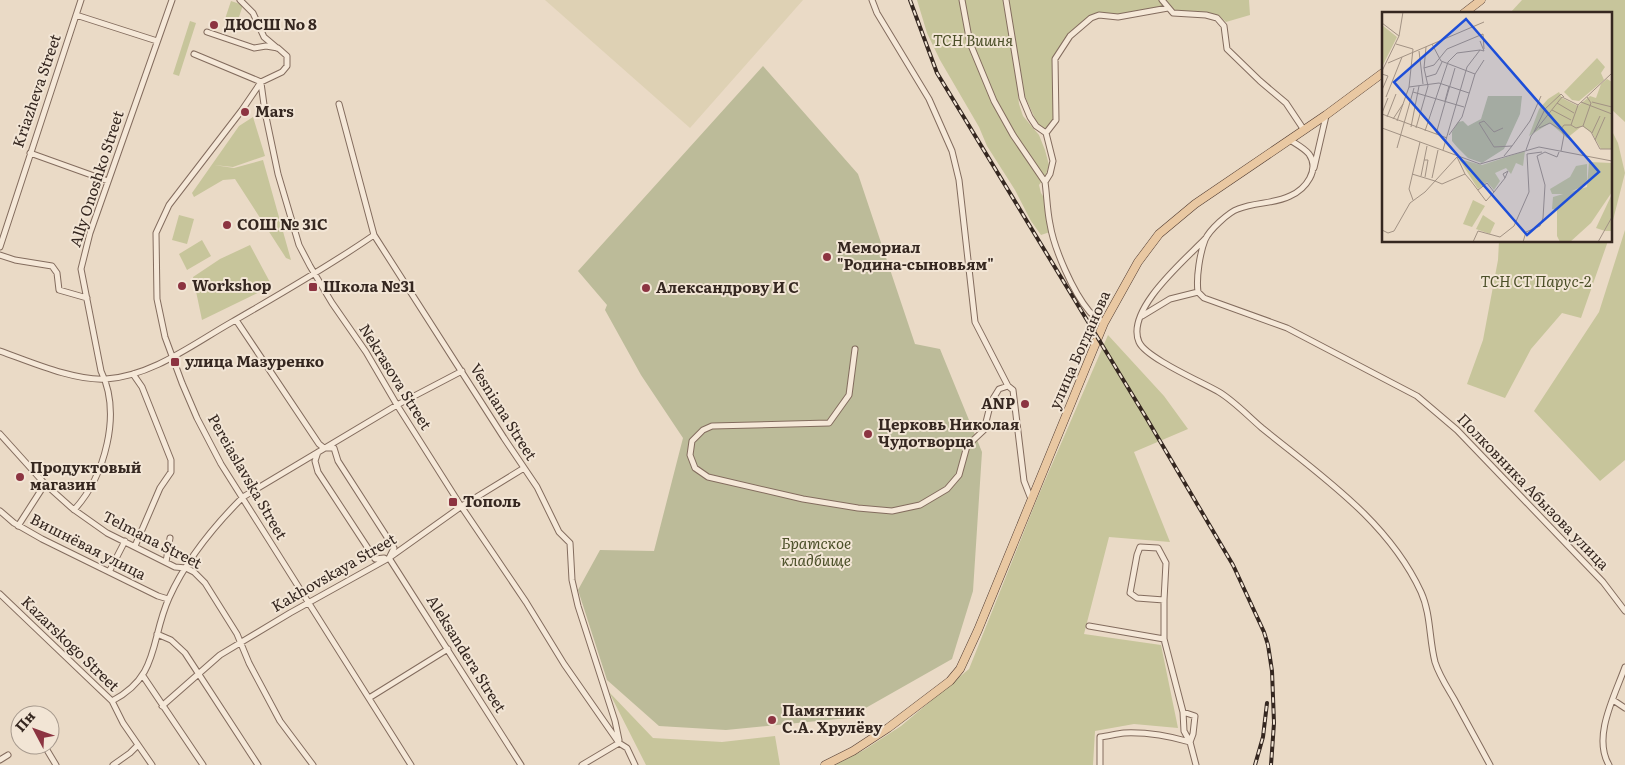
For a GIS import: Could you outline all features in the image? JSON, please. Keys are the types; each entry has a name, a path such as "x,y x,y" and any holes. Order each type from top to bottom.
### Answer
{"main road":[{"path":"1466,12 1481,0"},
{"name":"улица Богданова","path":"824,765 853,751 888,728 950,682 960,669 978,630 1104,323 1138,262 1159,234 1195,204 1326,115 1382,73"}],"street":[{"name":"Kriazheva Street","path":"0,247 81,0"},
{"name":"Ally Onoshko Street","path":"74,510 84,500 100,468 109,436 109,407 105,379 101,371 81,269 90,233 172,0"},
{"path":"194,54 261,82 282,72 287,66 287,56 264,36 253,13 240,0"},
{"path":"872,0 877,13 929,99 952,151 960,180 975,322 1008,386 1013,390 1024,481 1031,500"},
{"path":"962,0 970,43 994,101 1013,135 1044,182 1048,198 1050,225 1068,275 1082,302 1091,313 1104,323"},
{"path":"1006,0 1022,98 1033,122 1046,133 1053,161 1050,174 1044,182"},
{"path":"1162,0 1173,13 1206,15 1217,18 1224,26 1227,49 1286,103 1304,130"},
{"path":"1046,133 1056,120 1055,59 1070,36 1091,18 1099,15 1118,18 1168,8"},
{"path":"76,15 157,41"},
{"path":"207,32 254,48 266,46 278,48"},
{"name":"Nekrasova Street","path":"261,82 271,142 288,209 299,245 314,274 366,352 397,405 526,602 564,664 619,743 627,748 635,765"},
{"name":"Pereiaslavska Street","path":"261,82 242,110 169,205 156,233 160,319 172,357 197,418 221,464 411,765"},
{"name":"Vesniana Street","path":"339,104 374,235 537,487 559,532 570,543 572,580 578,606 619,743"},
{"path":"1326,115 1314,169 1311,178 1304,187 1291,196 1238,209 1221,221 1154,292 1139,318 1139,343 1149,354 1194,380 1220,392 1350,499 1376,526 1402,560 1421,592 1429,618 1430,642 1436,664 1490,765"},
{"path":"1290,140 1309,154 1314,169"},
{"path":"30,154 108,181"},
{"path":"0,351 82,378 105,379 133,374 172,357 314,274 374,235"},
{"path":"1139,318 1170,299 1198,292 1196,280 1206,238"},
{"path":"0,255 15,260 52,266 57,273 60,290 87,298"},
{"name":"Полковника Абызова улица","path":"1198,292 1204,298 1296,332 1417,396 1452,424 1603,582 1625,611"},
{"name":"Aleksandera Street","path":"236,320 321,446 334,448 338,461 394,548 390,558 521,765"},
{"path":"855,349 849,396 828,423 712,426 703,430 692,441 690,455 695,468 708,477 803,499 858,508 892,511 920,505 947,489 959,475 967,446 984,430 991,402 999,389 1008,386"},
{"path":"390,558 375,559 318,472 315,461 318,452 321,446 462,371"},
{"path":"133,374 142,387 171,460 171,472 160,488 135,546"},
{"name":"Telmana Street","path":"0,434 45,484 74,510 107,532 176,567 186,568 194,572 205,583 241,643 249,663 280,721 313,765"},
{"path":"112,701 127,694 143,676 151,658 168,599 202,542 242,497 318,452"},
{"name":"Kakhovskaya Street","path":"162,706 220,656 367,569 390,558 462,506 524,468"},
{"path":"18,526 45,484"},
{"name":"Вишнёвая улица","path":"0,511 18,526 108,572 168,599"},
{"path":"166,562 170,538"},
{"path":"108,572 125,541"},
{"path":"1164,600 1137,598 1130,592 1140,547 1158,548 1166,563 1164,639 1183,712 1184,731 1190,742 1196,765"},
{"name":"Kazarskogo Street","path":"0,594 112,701 123,723 152,765"},
{"path":"1089,626 1164,639"},
{"path":"157,634 171,640 185,653 258,765"},
{"path":"369,698 448,649"},
{"path":"1609,765 1604,757 1602,740 1613,700 1625,667"},
{"path":"143,676 203,765"},
{"path":"1613,700 1625,708"},
{"path":"1183,712 1195,716 1190,742"},
{"path":"1100,765 1100,737 1140,733 1171,736 1190,742"},
{"path":"582,765 619,743"},
{"path":"113,765 138,745"},
{"path":"0,760 8,755"}],"shaded area":[{"path":"545,0 803,0 690,128"}],"green space":[{"name":"ТСН Вишня","path":"917,0 1005,0 1013,46 1019,104 1023,116 1039,135 1049,165 1045,177 1039,185 1046,201 1050,232 1041,235 987,146 979,127 940,60 927,33"},
{"path":"1008,0 1249,0 1250,15 1226,22 1218,15 1205,12 1176,11 1163,7 1119,15 1100,13 1069,35 1054,59 1054,119 1046,129 1038,125 1022,90"},
{"path":"1522,0 1625,0 1625,122 1612,110 1612,12 1511,12"},
{"path":"231,1 243,5 236,26 224,22"},
{"path":"190,21 196,23 179,76 173,74"},
{"name":"Братское кладбище","path":"763,66 858,174 915,344 940,349 982,452 973,591 952,659 848,718 726,730 659,726 607,680 578,590 600,550 654,551 683,438 641,375 605,310 607,305 578,271"},
{"path":"253,117 265,156 233,167 214,165 234,168 263,160 291,260 286,258 235,179 223,180 194,197 192,193 239,126"},
{"path":"1612,131 1618,143 1625,173 1612,224"},
{"path":"179,215 194,219 187,244 172,240"},
{"path":"1625,230 1625,460 1600,481 1534,411 1599,312"},
{"path":"202,240 211,256 187,270 179,254"},
{"name":"ТСН СТ Парус-2","path":"1499,242 1608,242 1581,318 1562,313 1531,349 1505,398 1467,384 1483,340 1498,260"},
{"path":"250,245 272,286 202,320 193,277 220,259"},
{"path":"1108,335 1164,396 1188,429 1134,452 1170,542 1109,537 1084,634 1161,645 1178,728 1134,724 1095,731 1093,765 835,765 864,750 901,726 969,669 1037,499"},
{"path":"609,692 653,738 722,742 775,736 780,765 646,765"}],"railway":[{"path":"910,0 937,73 1147,419 1233,565 1264,632 1268,645 1272,671 1274,723 1271,765"},
{"path":"1255,765 1263,737 1267,703"}],"place":[{"name":"ДЮСШ No 8","path":"214,25"},
{"name":"Mars","path":"245,112"},
{"name":"СОШ № 31С","path":"227,225"},
{"name":"Мемориал \"Родина-сыновьям\"","path":"827,257"},
{"name":"Workshop","path":"182,286"},
{"name":"Школа №31","path":"313,287"},
{"name":"Александрову И С","path":"646,288"},
{"name":"улица Мазуренко","path":"175,362"},
{"name":"ANP","path":"1025,404"},
{"name":"Церковь Николая Чудотворца","path":"868,434"},
{"name":"Продуктовый магазин","path":"20,477"},
{"name":"Тополь","path":"453,502"},
{"name":"Памятник С.А. Хрулёву","path":"772,720"}]}
